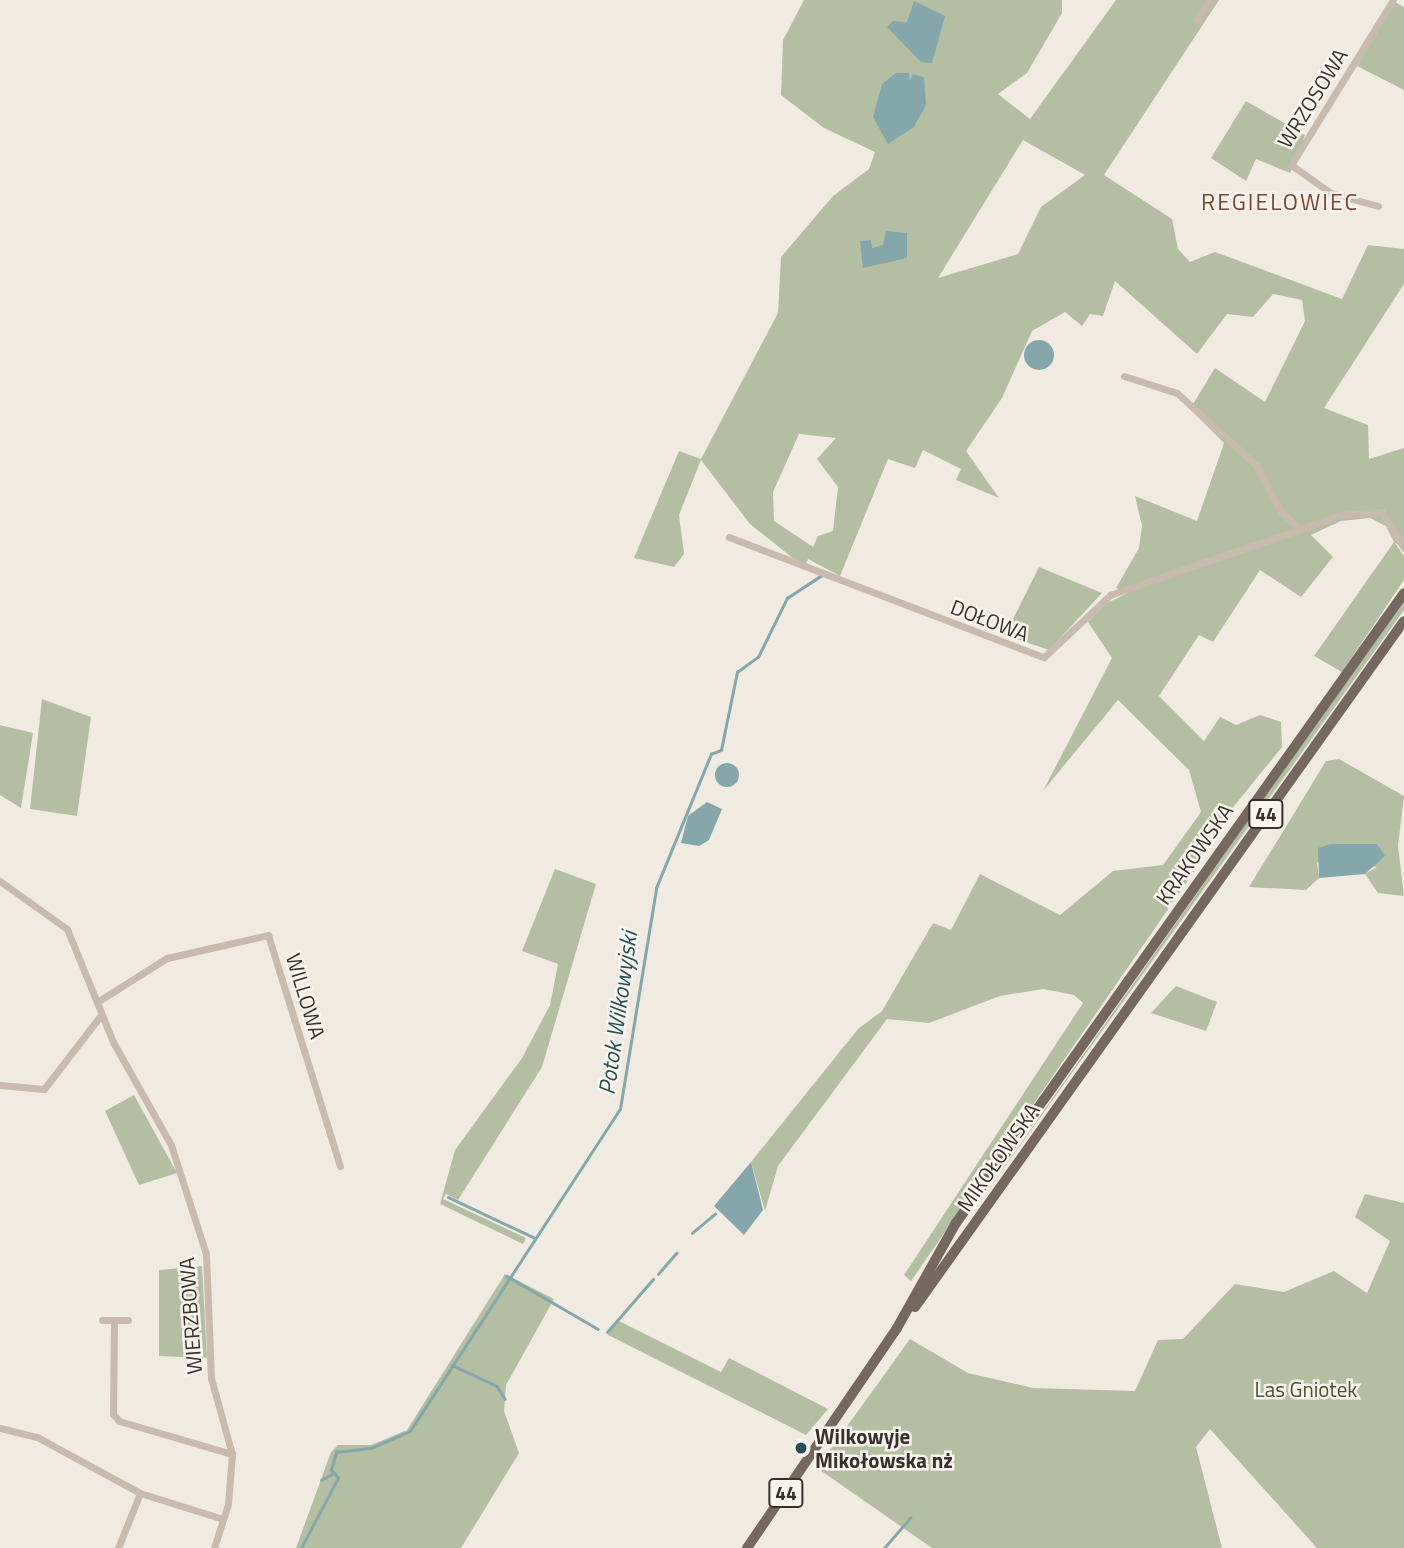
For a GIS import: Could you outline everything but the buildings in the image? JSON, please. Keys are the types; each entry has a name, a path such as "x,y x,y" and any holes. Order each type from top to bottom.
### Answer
{"main road":[{"name":"KRAKOWSKA","path":"1114,1002 1404,593"},
{"name":"KRAKOWSKA","path":"1129,1007 1404,621"},
{"name":"MIKOŁOWSKA","path":"897,1328 956,1223 1114,1002"},
{"name":"MIKOŁOWSKA","path":"747,1548 897,1328 1129,1007"}],"street":[{"path":"1197,20 1209,0"},
{"name":"WRZOSOWA","path":"1378,206 1331,193 1291,165 1393,0"},
{"path":"1124,376 1177,393 1256,465 1281,512 1300,529"},
{"name":"DOŁOWA","path":"729,537 1044,657 1110,595 1356,511 1382,512 1404,548"},
{"name":"WIERZBOWA","path":"0,881 67,929 101,1015 171,1145 206,1254 211,1378 232,1454 223,1519 214,1548"},
{"name":"WILLOWA","path":"97,1002 167,958 268,934 340,1166"},
{"path":"0,1086 44,1089 101,1015"},
{"path":"103,1320 128,1320"},
{"path":"114,1320 113,1414 119,1421 232,1454"},
{"path":"0,1428 37,1437 140,1493 223,1519"},
{"path":"118,1548 140,1493"}],"green space":[{"path":"804,0 1062,0 1062,13 1027,73 998,94 1030,119 1116,0 1219,0 1104,175 1172,219 1178,249 1190,262 1215,252 1342,299 1368,245 1404,249 1404,284 1324,408 1368,425 1369,459 1404,448 1404,546 1395,543 1404,556 1404,580 1342,672 1314,656 1394,542 1386,526 1370,518 1341,521 1311,535 1333,557 1301,597 1260,570 1213,642 1199,635 1159,696 1204,741 1220,717 1236,725 1260,715 1281,722 1282,747 1209,837 1198,866 911,1281 904,1275 1083,1003 1074,995 1043,989 1000,996 929,1023 887,1019 778,1166 765,1211 751,1162 858,1029 882,1011 933,923 951,930 980,874 1060,915 1113,871 1163,865 1201,812 1189,770 1118,700 1043,791 1112,658 1088,622 1105,604 1128,593 1116,588 1139,548 1142,526 1135,496 1197,521 1224,443 1190,409 1215,368 1265,402 1305,321 1302,300 1273,294 1253,317 1227,314 1197,354 1115,281 1103,316 1090,314 1082,326 1065,312 1032,331 1002,398 966,451 999,498 956,480 961,469 923,450 915,468 888,459 840,576 808,559 804,567 750,524 701,460 679,515 684,554 674,567 634,558 679,451 701,459 778,313 781,257 833,196 869,169 875,152 824,128 781,95 783,40","holes":["1023,140 1085,175 1041,207 1018,254 938,278","799,434 836,438 817,459 838,487 833,531 818,536 813,547 774,521 773,492"]},
{"path":"1395,2 1404,7 1404,90 1357,66"},
{"path":"1246,101 1305,135 1290,173 1256,159 1246,181 1211,158"},
{"path":"1039,567 1102,593 1049,650 1005,635"},
{"path":"1404,601 1404,610 976,1207 1264,798"},
{"path":"42,699 91,717 77,816 30,809"},
{"path":"0,725 33,733 21,808 0,795"},
{"path":"1339,759 1404,796 1398,846 1404,896 1378,893 1365,874 1377,867 1317,862 1319,878 1306,890 1249,887 1326,761"},
{"path":"555,869 596,884 542,1067 458,1200 446,1194 443,1199 526,1238 523,1244 440,1204 455,1150 522,1058 550,1005 558,964 522,951"},
{"path":"1176,986 1217,1002 1206,1031 1151,1013"},
{"path":"134,1095 177,1173 139,1185 105,1111"},
{"name":"Las Gniotek","path":"1365,1194 1404,1203 1404,1548 1317,1548 1210,1429 1196,1447 1222,1548 932,1548 817,1468 910,1339 968,1373 1033,1388 1135,1391 1158,1340 1183,1339 1235,1284 1284,1292 1334,1271 1367,1293 1390,1241 1355,1217"},
{"path":"202,1266 207,1358 159,1356 159,1270"},
{"path":"505,1274 554,1299 506,1385 504,1411 519,1453 461,1548 296,1548 331,1452 338,1445 371,1445 407,1430"},
{"path":"617,1320 721,1372 729,1358 828,1409 806,1435 608,1335"}],"water":[{"path":"914,1 945,16 932,63 921,62 887,27 893,21 907,22"},
{"path":"896,73 909,73 910,81 913,74 924,77 926,105 914,127 888,144 873,117 882,84"},
{"path":"886,231 907,233 907,258 863,268 860,241 871,240 872,248 883,245"},
{"path":"1039,340 1045,341 1053,349 1053,361 1045,369 1039,370 1033,369 1025,361 1024,355 1025,349 1033,341"},
{"path":"727,763 735,767 739,775 735,783 727,787 719,783 715,775 719,767"},
{"path":"707,802 722,809 709,840 699,846 681,843 688,816"},
{"path":"1330,844 1377,844 1385,856 1365,874 1319,878 1318,848"},
{"path":"751,1162 763,1210 744,1235 714,1206"}],"waterway":[{"name":"Potok Wilkowyjski","path":"301,1548 338,1478 331,1470 336,1452 371,1448 410,1431 620,1109 656,888 711,754 721,750 737,672 758,657 787,598 822,575"},
{"path":"448,1197 533,1237"},
{"path":"692,1233 715,1214"},
{"path":"658,1274 676,1253"},
{"path":"507,1276 598,1329"},
{"path":"607,1332 653,1279"},
{"path":"452,1365 497,1386 505,1399"},
{"path":"321,1480 334,1473"},
{"path":"884,1548 910,1518"}],"place":[{"name":"Wilkowyje Mikołowska nż","path":"801,1448"}],"district":[{"name":"REGIELOWIEC","path":"1280,202"}]}
